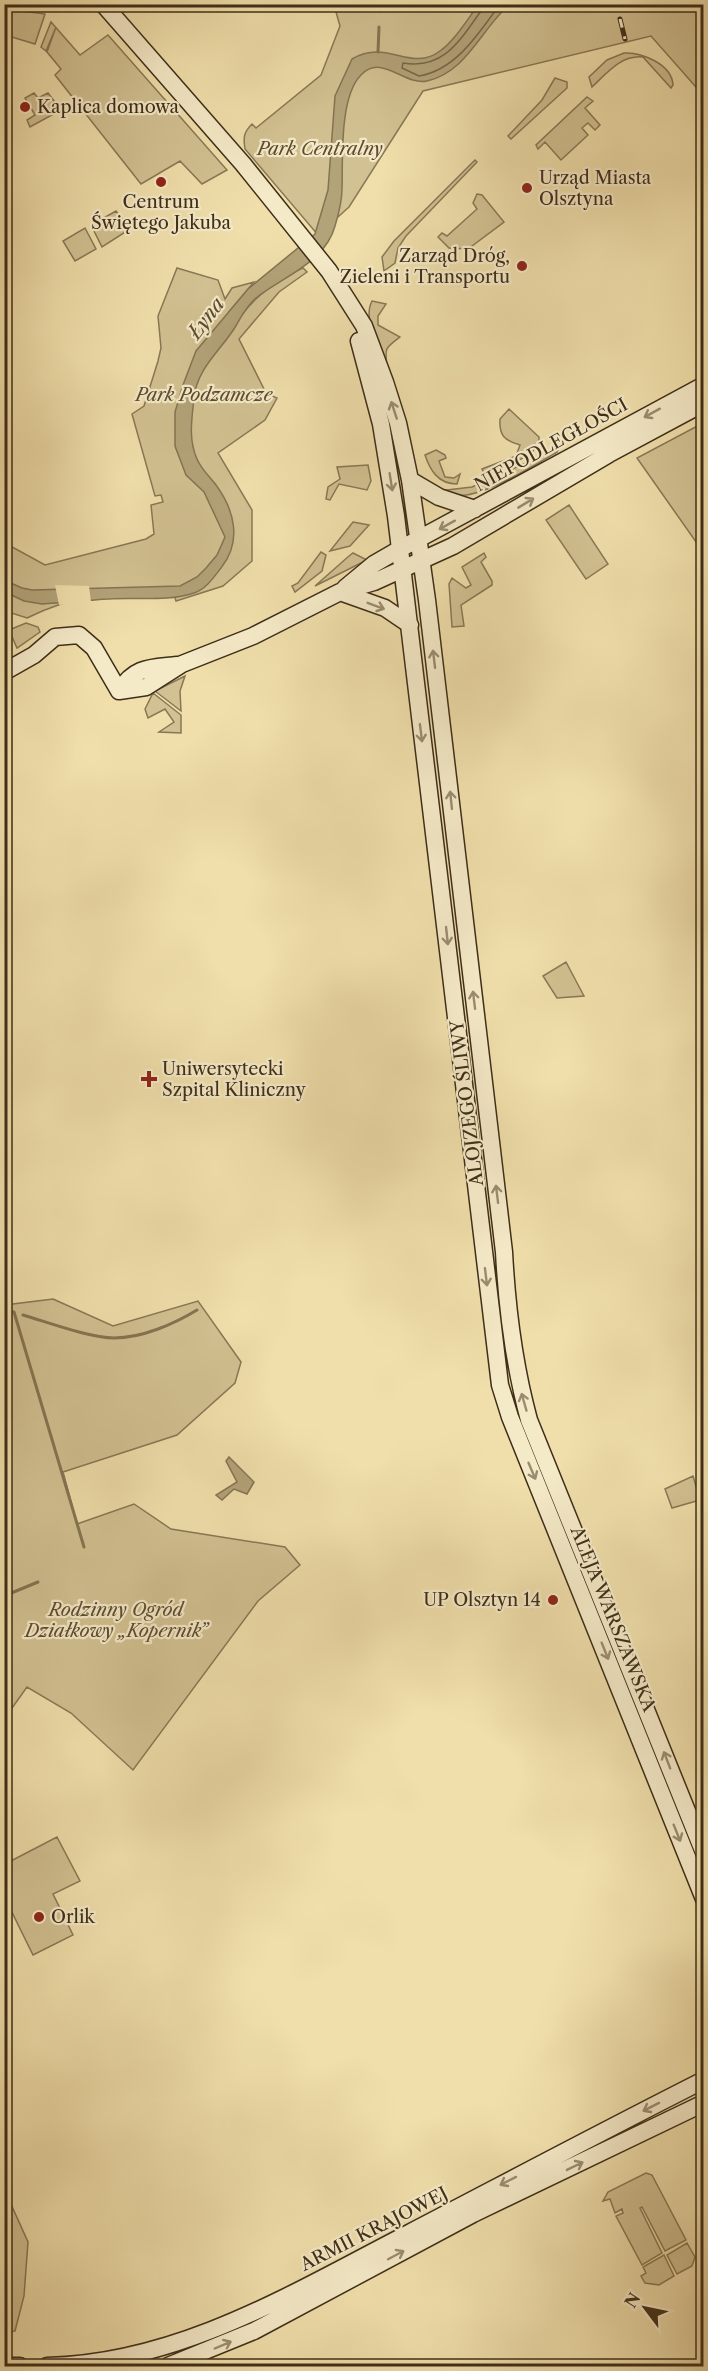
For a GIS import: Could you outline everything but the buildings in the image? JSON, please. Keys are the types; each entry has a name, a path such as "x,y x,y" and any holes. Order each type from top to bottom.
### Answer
{"street":[{"name":"ALOJZEGO ŚLIWY","path":"103,4 243,164 320,259 364,326 398,423 410,480 421,560 503,1240 512,1342"},
{"name":"ALOJZEGO ŚLIWY","path":"356,317 356,330 381,424 403,569 441,877 495,1353"},
{"name":"NIEPODLEGŁOŚCI","path":"340,592 374,564 400,549 704,385"},
{"name":"NIEPODLEGŁOŚCI","path":"340,592 374,582 453,546 617,449 704,404"},
{"path":"410,480 439,497 475,509"},
{"path":"4,672 79,634 94,648 119,691 129,676 139,670 182,664 253,636 340,592 385,608 410,625"},
{"path":"441,877 457,860"},
{"name":"ALEJA WARSZAWSKA","path":"512,1342 529,1420 704,1853"},
{"name":"ALEJA WARSZAWSKA","path":"495,1353 500,1385 510,1417 704,1899"},
{"name":"ARMII KRAJOWEJ","path":"47,2367 150,2359 278,2301 704,2080"},
{"name":"ARMII KRAJOWEJ","path":"168,2367 254,2331 473,2214 704,2103"},
{"path":"150,2359 162,2367"},
{"path":"4,2366 20,2367"}],"green space":[{"name":"Park Centralny","path":"334,5 703,5 703,95 651,36 423,91 349,207 318,235 245,149 244,138 252,124 256,128 321,75 340,26"},
{"path":"4,10 9,14 15,10 45,14 35,44 5,35"},
{"path":"51,22 56,27 46,51 41,47"},
{"path":"56,27 80,55 108,35 227,170 202,184 180,161 141,184 55,75 61,69 47,52"},
{"path":"624,53 647,57 662,65 671,78 673,85 671,88 643,57 621,62 592,87 589,77 607,60"},
{"path":"555,78 567,82 567,88 511,139 508,136 542,100"},
{"path":"34,93 38,98 48,93 61,110 30,127 27,120 35,115 25,98"},
{"path":"587,97 593,101 585,108 600,125 595,130 588,123 582,128 588,135 561,160 545,142 538,149 536,145"},
{"path":"475,160 477,162 406,236 398,248 395,263 384,271 382,257 394,241"},
{"path":"477,194 482,195 504,222 468,249 449,248 438,237 442,233 447,236 477,209 473,203"},
{"path":"116,211 130,229 102,247 91,225"},
{"path":"85,228 96,249 75,261 63,241"},
{"name":"Park Podzamcze","path":"177,268 218,280 225,299 232,288 254,282 229,312 241,316 261,294 277,282 303,268 307,272 279,292 239,339 266,393 277,398 265,420 218,453 252,510 252,561 223,586 176,601 172,587 152,588 115,591 80,598 27,618 5,611 5,543 45,565 146,539 154,534 151,505 163,502 161,495 155,496 132,414 144,406 158,361 161,348 158,316"},
{"path":"372,301 386,304 378,316 378,325 400,337 387,349 387,367 369,317"},
{"path":"509,409 539,437 539,443 530,455 485,475 482,469 516,456 520,445 506,439 500,430 500,419"},
{"path":"703,423 704,547 701,549 637,458"},
{"path":"559,448 557,452 537,464 488,489 462,495 438,491 472,487"},
{"path":"436,450 446,458 439,461 445,477 454,478 460,474 457,484 445,482 432,471 425,455"},
{"path":"368,465 371,481 367,490 339,484 330,500 326,499 328,487 340,479 337,467"},
{"path":"569,505 608,564 586,579 546,520"},
{"path":"353,522 369,525 350,546 330,551"},
{"path":"321,552 326,555 322,571 295,592 292,586 298,583"},
{"path":"353,553 367,560 315,586 349,556"},
{"path":"484,553 486,557 481,562 492,585 461,605 464,626 452,627 449,584 452,578 466,588 471,585 462,567"},
{"path":"26,623 38,627 40,632 17,648 9,630"},
{"path":"185,676 180,691 181,711 155,691"},
{"path":"153,693 181,715 181,733 159,732 174,722 165,709 148,718 145,709"},
{"path":"566,962 584,996 557,998 543,976"},
{"name":"Rodzinny Ogród Działkowy „Kopernik”","path":"53,1299 113,1326 198,1301 241,1362 235,1383 177,1435 63,1472 77,1524 134,1504 171,1529 285,1547 300,1565 258,1601 133,1770 71,1713 27,1687 5,1718 5,1305"},
{"path":"693,1476 700,1500 672,1508 665,1489"},
{"name":"Orlik","path":"57,1837 80,1881 53,1894 73,1935 33,1955 5,1898 5,1864"},
{"path":"646,2173 652,2175 686,2240 665,2251 642,2207 640,2208 662,2253 642,2265 616,2216 623,2213 622,2209 615,2213 610,2199 603,2201 608,2192"},
{"path":"5,2191 28,2242 24,2296 15,2331 5,2332"},
{"path":"687,2243 695,2257 692,2266 677,2274 667,2255"},
{"path":"664,2255 674,2276 659,2285 645,2283 641,2276 646,2273 643,2267"}],"water":[{"path":"478,5 509,5 453,69 427,81 410,79 377,67 361,75 354,85 346,113 341,198 330,239 322,250 302,268 252,301 199,378 192,413 192,444 203,470 223,495 234,526 232,548 216,575 198,591 184,596 163,598 42,604 24,601 5,592 4,580 32,590 180,586 197,577 217,555 225,537 204,492 186,475 175,446 175,412 196,351 248,289 315,234 328,190 335,96 352,59 376,52 419,59 429,57 451,41"},
{"path":"229,1457 254,1482 247,1494 234,1489 222,1500 216,1495 237,1482 226,1461"}],"pier":[{"path":"55,585 89,586 91,602 59,605"}],"waterway":[{"path":"380,11 383,4"},
{"path":"378,52 379,27"},
{"path":"23,1315 81,1333 114,1338 136,1336 157,1329 197,1310"},
{"path":"4,1312 14,1312 84,1547"},
{"path":"4,1596 38,1582"}],"railway":[{"path":"620,19 625,39"}],"place":[{"name":"Kaplica domowa","path":"25,107"},
{"name":"Centrum Świętego Jakuba","path":"161,182"},
{"name":"Urząd Miasta Olsztyna","path":"527,188"},
{"name":"Zarząd Dróg, Zieleni i Transportu","path":"522,266"},
{"name":"Uniwersytecki Szpital Kliniczny","path":"149,1079"},
{"name":"UP Olsztyn 14","path":"553,1600"},
{"name":"Orlik","path":"39,1917"}],"water label":[{"name":"Łyna","path":"206,318"}]}
